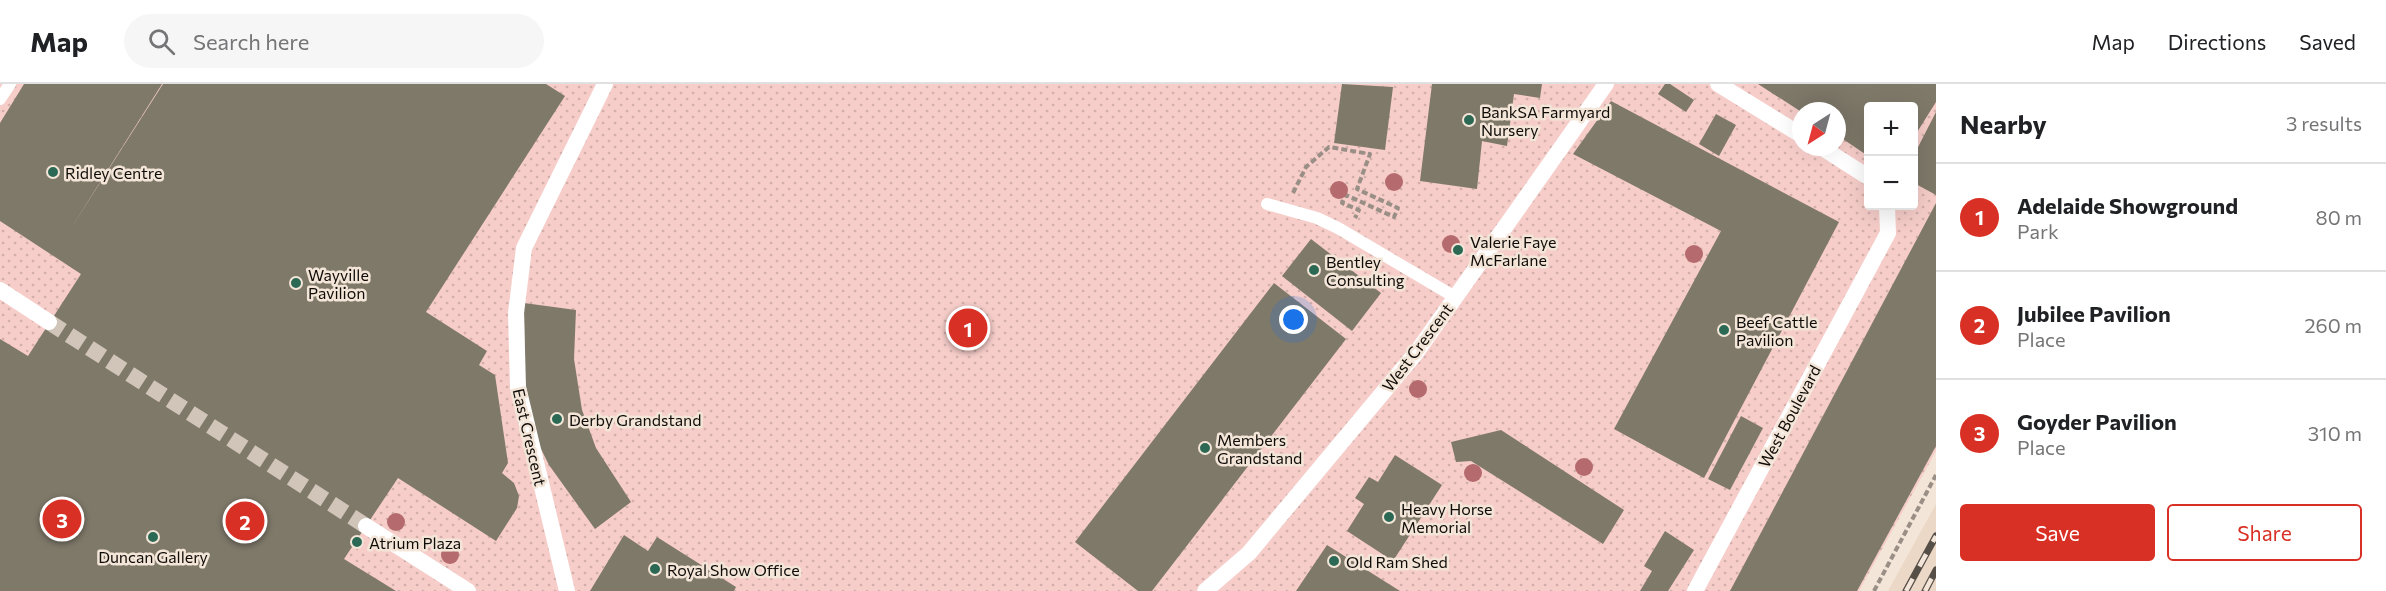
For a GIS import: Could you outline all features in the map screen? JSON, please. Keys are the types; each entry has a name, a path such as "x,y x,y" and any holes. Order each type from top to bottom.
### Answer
{"street":[{"name":"East Crescent","path":"567,591 518,387 516,313 524,248 605,84"},
{"name":"West Crescent","path":"1205,591 1249,553 1416,353 1606,84"},
{"path":"1718,84 1792,129"},
{"path":"1835,156 1864,174"},
{"name":"West Boulevard","path":"1695,591 1888,233 1887,210"},
{"path":"0,290 50,322"},
{"path":"366,526 468,591"}],"lane":[{"path":"0,99 10,84"},
{"path":"1267,204 1338,228 1455,297"}],"path":[{"path":"1285,209 1306,167 1329,147 1370,154 1356,189 1398,208 1394,217 1346,195 1342,203 1359,210 1355,218 1366,223"},
{"path":"1874,591 1936,475"}],"shaded area":[{"path":"0,84 1936,84 1936,451 1859,591 0,591"},
{"path":"1936,504 1936,591 1888,591"}],"building":[{"path":"24,84 162,84 68,233 163,84 546,84 565,96 426,312 487,351 479,365 495,375 508,463 502,473 514,483 519,496 517,508 496,541 398,478 344,559 396,591 0,591 0,339 28,356 81,274 0,221 0,123"},
{"path":"1342,84 1393,87 1385,150 1334,143"},
{"name":"BankSA Farmyard Nursery","path":"1432,84 1542,84 1540,98 1514,94 1507,146 1482,141 1477,189 1420,181"},
{"path":"1665,84 1670,84 1694,100 1686,112 1658,94"},
{"path":"1758,84 1936,84 1936,102 1918,131 1918,102 1864,102 1864,153 1846,141 1846,102 1792,102 1792,106"},
{"name":"Beef Cattle Pavilion","path":"1611,101 1839,222 1704,478 1614,429 1721,231 1573,154"},
{"path":"1936,112 1936,195 1918,185 1918,147"},
{"path":"1716,114 1736,125 1719,156 1699,144"},
{"path":"1936,203 1936,446 1857,591 1730,591"},
{"path":"1311,239 1381,293 1352,331 1282,276"},
{"name":"Members Grandstand","path":"1274,283 1346,339 1152,591 1138,591 1075,542"},
{"name":"Derby Grandstand","path":"524,303 576,310 574,359 582,410 596,448 631,502 595,529 549,465 540,447 525,394"},
{"path":"1741,416 1763,428 1730,490 1708,479"},
{"path":"1501,430 1624,510 1603,544 1471,461 1456,462 1451,442"},
{"name":"Heavy Horse Memorial","path":"1395,455 1442,485 1393,561 1347,531 1364,504 1355,498 1369,477 1378,482"},
{"path":"1665,531 1694,550 1668,591 1640,591 1652,571 1644,566"},
{"name":"Royal Show Office","path":"624,535 648,551 657,537 736,587 734,591 590,591"},
{"name":"Old Ram Shed","path":"1327,545 1400,591 1296,591"}],"tunnel":[{"path":"49,322 366,526"}],"railway":[{"path":"1906,591 1936,536"},
{"path":"1925,591 1936,570"}],"place":[{"name":"BankSA Farmyard Nursery","path":"1469,120"},
{"name":"Ridley Centre","path":"53,172"},
{"name":"Valerie Faye McFarlane","path":"1458,250"},
{"name":"Bentley Consulting","path":"1314,270"},
{"name":"Wayville Pavilion","path":"296,283"},
{"name":"Adelaide Showground","path":"968,328"},
{"name":"Beef Cattle Pavilion","path":"1724,330"},
{"name":"Derby Grandstand","path":"557,419"},
{"name":"Members Grandstand","path":"1205,448"},
{"name":"Heavy Horse Memorial","path":"1389,517"},
{"name":"Goyder Pavilion","path":"62,519"},
{"name":"Jubilee Pavilion","path":"245,521"},
{"name":"Duncan Gallery","path":"153,537"},
{"name":"Atrium Plaza","path":"357,542"},
{"name":"Old Ram Shed","path":"1334,561"},
{"name":"Royal Show Office","path":"655,569"}]}
